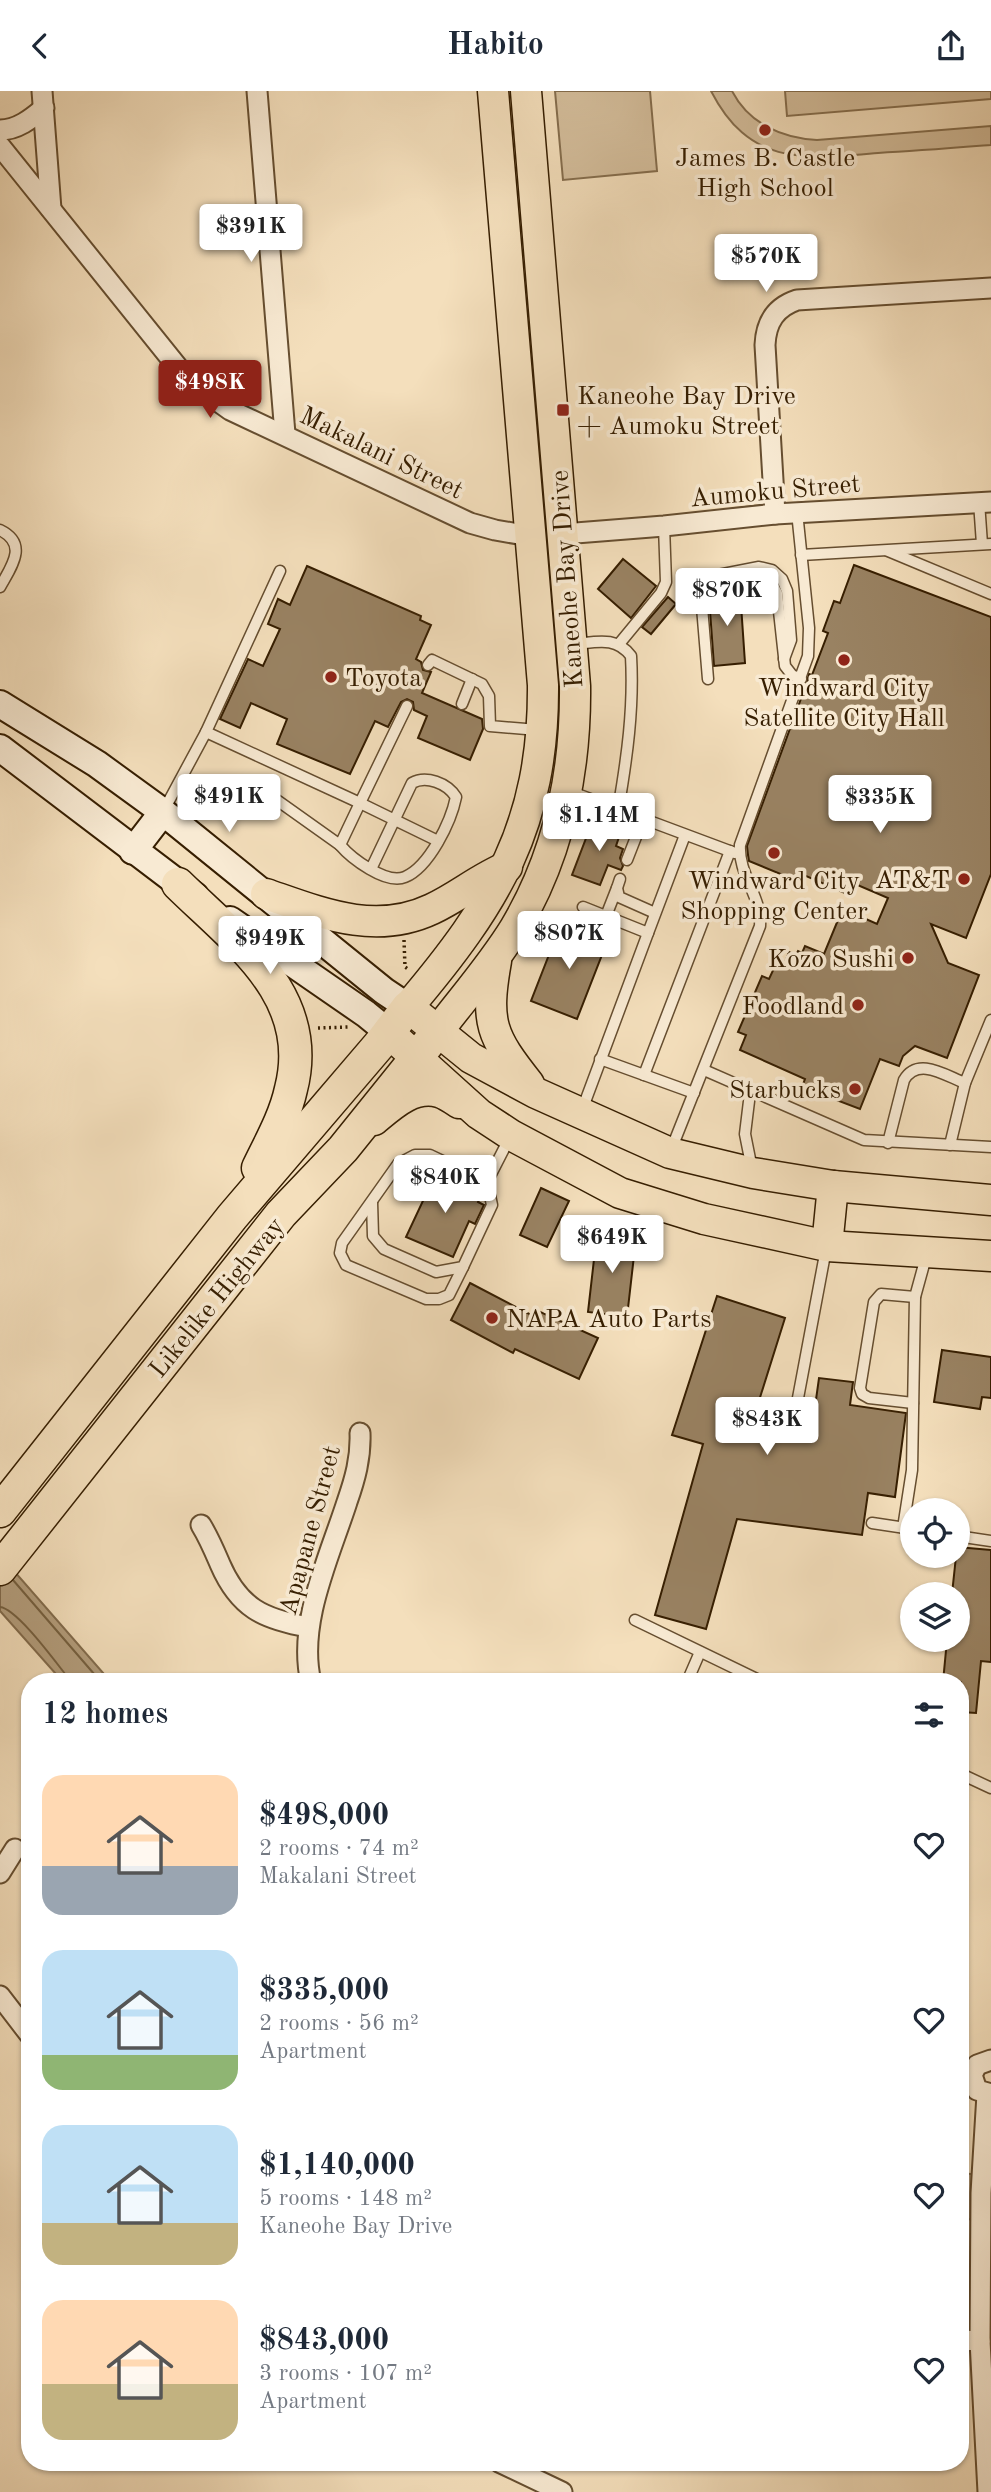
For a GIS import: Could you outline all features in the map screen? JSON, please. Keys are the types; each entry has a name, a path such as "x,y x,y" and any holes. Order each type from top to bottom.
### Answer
{"highway":[{"path":"178,884 263,968 281,994 294,1028 295,1064 289,1096 272,1140 238,1210"},
{"name":"Likelike Highway","path":"0,1511 238,1210 408,1007"},
{"name":"Likelike Highway","path":"5,1563 281,1214 343,1149 438,1031"}],"main road":[{"name":"Kaneohe Bay Drive","path":"408,1007 468,933 507,867 524,825 531,798 542,730 543,685 493,91"},
{"name":"Kaneohe Bay Drive","path":"438,1031 497,955 521,917 544,869 555,840 567,790 576,717 526,91"},
{"path":"530,536 563,534"},
{"path":"0,703 97,764 163,811 384,991 471,1058 536,1093 670,1153 752,1173 833,1186 991,1200"},
{"path":"0,748 178,884 366,1014 479,1114"},
{"path":"133,851 163,811"},
{"path":"266,894 337,918 375,923 393,921 430,910 507,867"},
{"path":"497,955 490,994 495,1035 507,1056 536,1093"},
{"path":"343,1149 396,1101 412,1093 438,1091 511,1135 620,1193 704,1219 827,1245 991,1256"},
{"path":"827,1245 833,1186"}],"street":[{"path":"257,91 285,434"},
{"path":"0,130 31,120 43,99"},
{"path":"43,99 51,209"},
{"name":"Makalani Street","path":"0,146 180,370 195,385 230,410 470,523 530,536"},
{"path":"775,514 765,345 768,324 780,308 797,300 991,288"},
{"name":"Aumoku Street","path":"563,534 797,512 985,502"},
{"name":"Apapane Street","path":"310,1673 306,1654 308,1627 358,1467 360,1433"},
{"path":"201,1525 212,1542 230,1585 247,1605 267,1618 308,1627"},
{"path":"0,1873 15,1849"},
{"path":"0,1996 21,2023"},
{"path":"969,2072 991,2060"},
{"path":"969,2078 974,2085 989,2094 971,2340 989,2492"},
{"path":"518,2471 562,2492"}],"lane":[{"path":"801,555 987,544 985,502"},
{"path":"644,1075 734,853 808,656 810,637 797,512"},
{"path":"619,644 661,593 666,582 664,526"},
{"path":"0,530 15,542 16,555 0,587"},
{"path":"884,550 991,594"},
{"path":"163,811 206,732 280,571"},
{"path":"708,679 701,595 713,576 720,575 763,578 774,585 784,659 788,671 801,679"},
{"path":"572,645 606,641 619,644 631,656 630,736 618,810"},
{"path":"428,665 432,660 482,684 486,690 490,726 542,730"},
{"path":"462,704 472,679"},
{"path":"340,845 407,706"},
{"path":"206,732 438,841"},
{"path":"257,786 340,845 351,858 371,869 386,877 403,878 421,866 438,841 454,808 456,797 451,790 427,778 412,783 371,869"},
{"path":"567,790 734,853 759,906 760,926 670,1153"},
{"path":"628,860 643,819"},
{"path":"580,1113 685,835"},
{"path":"606,916 619,883 617,893 622,900 655,913"},
{"path":"583,907 648,933"},
{"path":"950,1145 965,1083 991,1020"},
{"path":"600,1059 694,1093"},
{"path":"888,1143 904,1080 909,1072 927,1068 965,1083"},
{"path":"704,1070 864,1140 991,1147"},
{"path":"752,1173 745,1133 750,1093 758,1094"},
{"path":"487,1182 430,1155 415,1155 398,1164 342,1243 340,1253 346,1265 426,1299 439,1299 449,1295 492,1205 487,1182 511,1135"},
{"path":"372,1201 373,1236 384,1249 436,1272 463,1267"},
{"path":"797,1398 827,1245"},
{"path":"910,1498 915,1297 927,1253"},
{"path":"913,1403 869,1398 862,1394 860,1388 874,1302 881,1294 915,1297"},
{"path":"872,1523 900,1528"},
{"path":"970,1538 991,1541"},
{"path":"635,1620 744,1673"},
{"path":"691,1673 700,1652"},
{"path":"969,1778 991,1788"}],"path":[{"path":"401,971 405,967 404,931"},
{"path":"405,967 411,971"},
{"path":"318,1028 355,1026"}],"shaded area":[{"path":"555,91 650,91 657,171 563,180"},
{"path":"711,91 732,91 757,120 779,132 804,139 991,126 991,145 827,157 782,153 762,146 743,134 726,116"},
{"path":"785,91 991,91 991,99 787,116"}],"water":[{"path":"0,1555 103,1673 55,1673 0,1611"},
{"path":"969,2174 991,2176 991,2220 969,2219"}],"building":[{"path":"623,559 656,586 631,618 598,589"},
{"path":"854,565 991,617 991,874 966,938 931,924 948,963 979,975 947,1058 915,1046 903,1056 899,1066 880,1059 860,1109 802,1087 805,1079 740,1050 746,1035 738,1032 762,976 769,979 776,964 783,967 789,952 796,955 798,951 802,953 805,946 824,954 838,920 850,912 877,924 888,898 853,883 847,894 804,875 795,880 749,861 747,846 809,674 812,675 828,633 823,631 834,601 840,603"},
{"name":"Toyota","path":"307,566 421,616 420,620 431,625 416,659 421,662 423,670 431,672 422,693 482,719 483,729 470,760 418,738 427,716 414,710 413,702 407,699 401,702 388,727 375,721 350,774 277,744 287,719 251,703 240,728 220,719 248,659 263,666 280,629 268,624 278,599 290,605"},
{"path":"740,590 745,663 714,666 709,597 712,592"},
{"path":"668,597 676,604 651,634 642,627"},
{"path":"593,820 621,831 616,846 623,849 620,858 623,866 621,870 608,865 600,885 572,875"},
{"path":"561,924 607,942 577,1019 531,1001"},
{"path":"436,1173 482,1193 478,1202 484,1205 475,1224 469,1221 453,1257 406,1237"},
{"path":"541,1188 569,1201 547,1247 520,1235"},
{"path":"597,1233 636,1238 627,1317 588,1312"},
{"path":"470,1283 533,1316 536,1310 598,1338 579,1379 515,1349 513,1353 451,1320"},
{"path":"717,1296 785,1318 757,1407 814,1414 819,1378 853,1382 850,1405 906,1413 895,1497 868,1493 862,1535 737,1519 706,1629 655,1615 703,1444 672,1435"},
{"path":"942,1350 991,1357 991,1398 982,1397 980,1409 934,1402"},
{"path":"970,1548 991,1550 991,1662 981,1661 976,1713 969,1713 969,1673 944,1673 946,1652 970,1652 970,1582 953,1582 955,1568 970,1568"}],"place":[{"name":"James B. Castle High School","path":"765,130"},
{"name":"Kaneohe Bay Drive + Aumoku Street","path":"563,410"},
{"name":"Windward City Satellite City Hall","path":"844,660"},
{"name":"Toyota","path":"331,677"},
{"name":"Windward City Shopping Center","path":"774,853"},
{"name":"AT&T","path":"964,879"},
{"name":"Kozo Sushi","path":"908,958"},
{"name":"Foodland","path":"858,1005"},
{"name":"Starbucks","path":"855,1089"},
{"name":"NAPA Auto Parts","path":"492,1318"}]}
